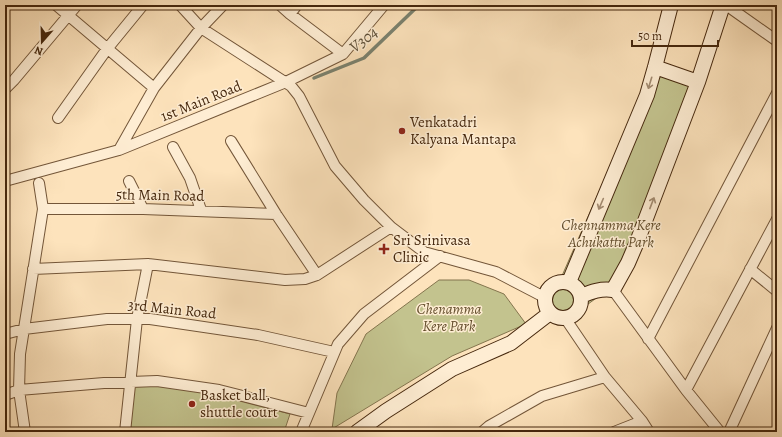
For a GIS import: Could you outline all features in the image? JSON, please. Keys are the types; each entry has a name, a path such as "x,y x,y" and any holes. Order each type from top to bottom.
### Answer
{"street":[{"path":"56,5 107,50 154,88"},
{"path":"5,89 77,5"},
{"path":"58,118 107,50 143,5"},
{"path":"180,5 201,28 288,84 299,96 335,166 364,200 391,227 424,252 496,272 544,296"},
{"path":"119,150 154,88 201,28 223,5"},
{"path":"280,5 343,54"},
{"path":"290,14 297,5"},
{"name":"1st Main Road","path":"5,181 119,150 288,84 343,54 384,5"},
{"path":"568,282 647,95 656,66 671,5"},
{"path":"613,290 628,263 637,242 698,82 725,5 777,41"},
{"path":"656,66 698,82"},
{"path":"648,339 777,94"},
{"path":"230,141 317,275"},
{"path":"173,147 190,178 201,210"},
{"path":"129,181 143,209"},
{"path":"25,432 19,390 20,354 43,209 38,183"},
{"name":"5th Main Road","path":"43,209 201,210 276,214"},
{"path":"686,390 777,219"},
{"path":"33,269 148,264 285,280 305,279 317,275 391,227"},
{"path":"302,432 308,413 338,344 364,314 440,256"},
{"path":"125,432 137,319 148,264"},
{"path":"750,269 777,291"},
{"path":"556,282 568,282 578,290 581,296 581,302 576,313 565,318 560,318 554,316 546,308 544,296 546,291 556,282"},
{"path":"581,296 606,288 613,290 686,390 720,432"},
{"path":"357,432 386,411 452,368 511,343 550,313"},
{"path":"565,318 604,377 642,421 649,432"},
{"name":"3rd Main Road","path":"5,334 24,329 107,319 150,319 258,335 334,352"},
{"path":"729,432 777,328"},
{"path":"482,432 489,426 542,396 604,377"},
{"path":"5,395 19,390 130,381 157,381 219,390 308,413"},
{"path":"614,432 642,421"}],"green space":[{"name":"Chennamma Kere Achukattu Park","path":"664,65 679,68 692,75 698,84 613,286 566,320 550,303 654,67"},
{"name":"Chenamma Kere Park","path":"439,280 469,280 504,294 526,324 452,356 332,429 337,393 366,334"},
{"name":"Basket ball, shuttle court","path":"134,385 168,387 216,394 290,414 284,432 129,432"}],"waterway":[{"name":"V304","path":"314,78 364,58 419,5"}],"place":[{"name":"Venkatadri Kalyana Mantapa","path":"402,131"},
{"name":"Sri Srinivasa Clinic","path":"384,249"},
{"name":"Basket ball, shuttle court","path":"192,404"}]}
